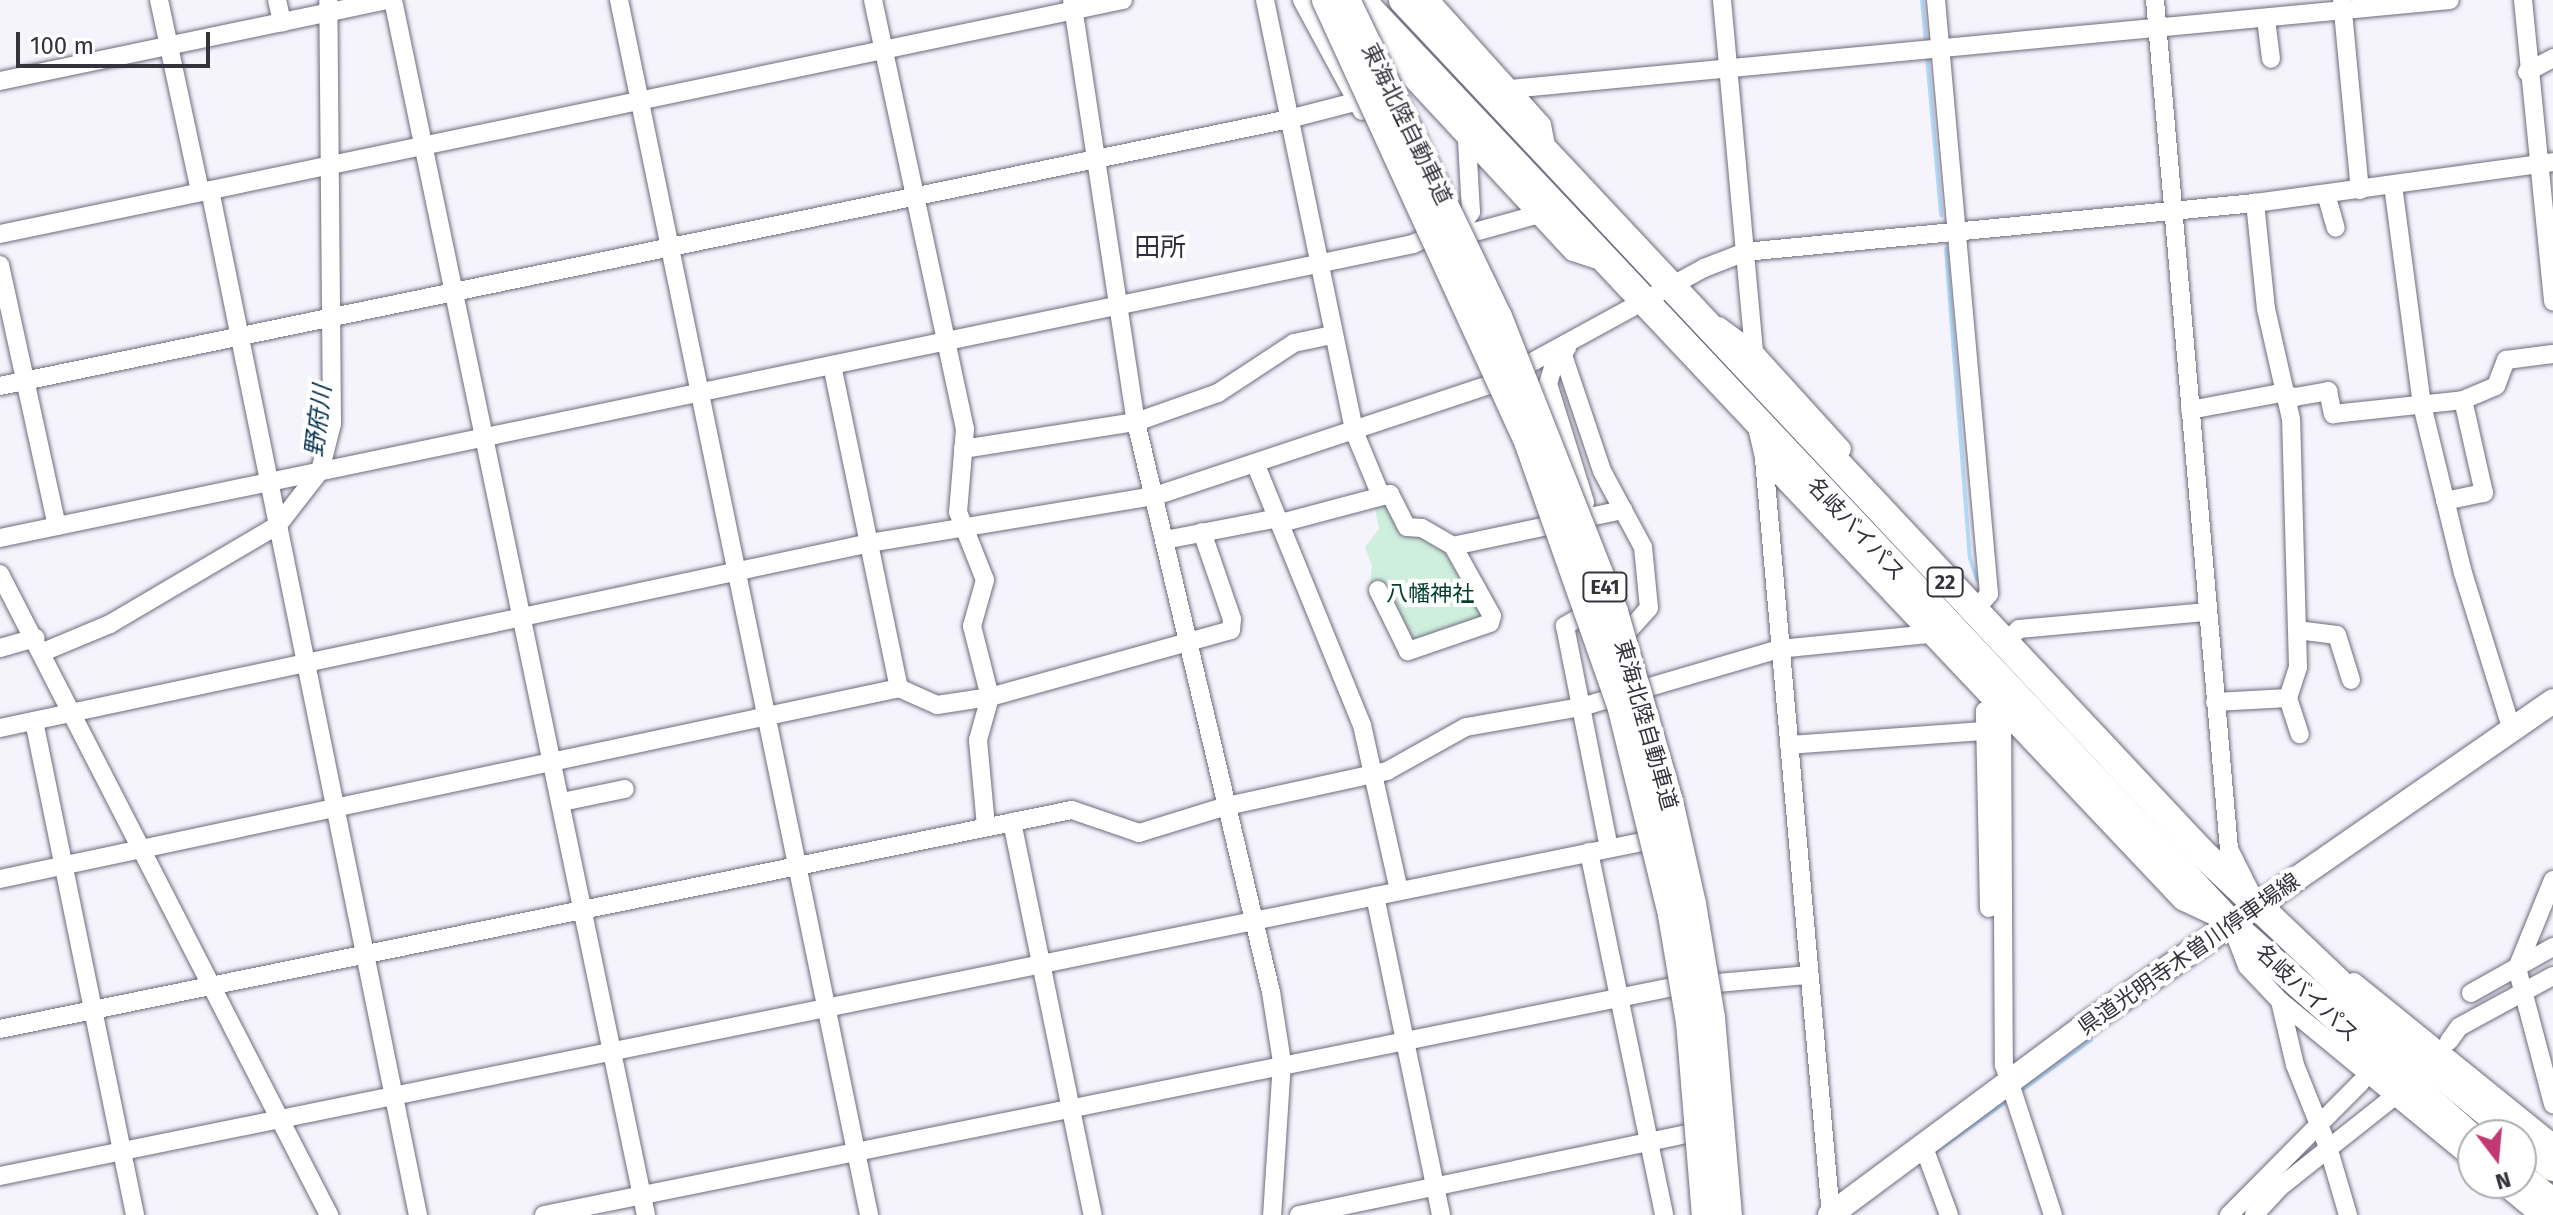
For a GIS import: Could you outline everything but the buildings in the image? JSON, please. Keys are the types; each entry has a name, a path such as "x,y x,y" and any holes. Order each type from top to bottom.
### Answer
{"highway":[{"name":"名岐バイパス","path":"1361,0 1605,263 2231,924 2457,1125"},
{"name":"名岐バイパス","path":"1403,0 2030,672 2257,905 2392,1033 2495,1119"},
{"name":"東海北陸自動車道","path":"1328,1 1529,444 1621,705 1675,930 1696,1080 1706,1215"},
{"name":"東海北陸自動車道","path":"1328,1 1498,317 1548,433 1619,627 1669,801 1692,904 1711,1018 1728,1215"},
{"path":"2537,1154 2553,1167"},
{"path":"2537,1190 2553,1203"}],"main road":[{"name":"県道光明寺木曽川停車場線","path":"1831,1215 2008,1083 2257,905 2511,727 2553,701"}],"street":[{"path":"159,0 239,336 368,954 418,1215"},
{"path":"277,0 282,22"},
{"path":"0,81 282,22 324,10 391,0 554,762 644,1206"},
{"path":"619,0 869,1215"},
{"path":"873,0 965,429 958,512 985,580 972,626 990,697 978,740 986,826"},
{"path":"0,234 883,50 1072,5 1123,0"},
{"path":"1265,0 1354,431 1381,496"},
{"path":"1430,0 1542,125 1548,152"},
{"path":"1722,0 1754,352"},
{"path":"1936,0 1989,594 1981,603"},
{"path":"2155,0 2229,849 2257,905"},
{"path":"2523,0 2527,72 2547,164 2543,244 2553,302"},
{"path":"1328,1 1573,252 1605,263"},
{"path":"1328,1 1358,104 1426,239 1492,384 1582,616 1609,699 1646,841 1673,987 1692,1133 1696,1215"},
{"path":"1510,89 2266,19 2343,6 2439,1"},
{"path":"1072,5 1136,422 1191,641 1254,918 1282,1062 1272,1215"},
{"path":"2343,6 2360,190"},
{"path":"0,648 39,645 110,624 277,520 315,472 332,424 327,319 324,10"},
{"path":"2266,19 2271,59"},
{"path":"2527,72 2553,58"},
{"path":"0,386 1289,119 1358,104 1407,83"},
{"path":"1407,83 1524,368"},
{"path":"1467,141 1474,202 1468,226"},
{"path":"0,728 870,543 1155,496 1492,384 1669,288 1745,252 2255,203 2547,164"},
{"path":"2393,185 2422,405 2445,501 2511,727"},
{"path":"2326,194 2336,228"},
{"path":"2255,203 2266,309 2288,395 2298,667 2288,698 2300,734"},
{"path":"0,538 1116,303 1320,264 1468,226 1536,215"},
{"path":"0,265 57,526"},
{"path":"1698,318 1719,326 1754,352 2012,636 2024,651 2030,672"},
{"path":"963,449 1136,422 1218,393 1294,343 1333,335"},
{"path":"1582,337 1562,352 1549,372 1550,403 1648,688 1688,833 1716,982 1738,1215"},
{"path":"1562,352 1602,471 1643,547 1649,608 1629,630"},
{"path":"2190,410 2328,391 2333,414 2463,400 2496,386 2506,360 2553,354"},
{"path":"832,365 899,688"},
{"path":"2445,501 2484,493 2463,400"},
{"path":"1756,423 1764,459 1831,1215"},
{"path":"1764,459 1929,634 1996,723 2182,901 2231,924 2247,966 2280,1001 2457,1147"},
{"path":"1255,463 1280,520 1375,771 1399,890"},
{"path":"1165,540 1280,520 1390,494 1407,527 1422,528 1453,546 1492,616 1490,623 1408,651 1378,590"},
{"path":"1453,546 1623,510"},
{"path":"0,879 899,688 937,705 990,697 1231,630 1232,619 1202,532"},
{"path":"0,574 282,1118 329,1215"},
{"path":"2012,636 2019,629 2207,612"},
{"path":"1582,616 1565,626 1609,848"},
{"path":"2297,630 2337,635 2351,680"},
{"path":"0,1029 214,987 797,863 1072,810 1139,833 1227,806 1375,771 1387,771 1466,727 1581,707 1779,649 1929,634"},
{"path":"2215,702 2288,698"},
{"path":"34,721 135,1215"},
{"path":"1789,745 1996,723"},
{"path":"1996,723 2008,1083 2053,1215"},
{"path":"562,802 625,789"},
{"path":"1012,822 1093,1215"},
{"path":"0,1176 1042,960 1646,841"},
{"path":"1589,852 1664,1215"},
{"path":"2552,1092 2520,994 2517,968 2553,880"},
{"path":"1375,896 1441,1215"},
{"path":"2284,931 2400,1015 2553,1143"},
{"path":"2471,993 2553,947"},
{"path":"544,1215 644,1206 1069,1106 1282,1062 1405,1042 1619,997 1673,987 1808,975"},
{"path":"2449,1041 2459,1027 2553,976"},
{"path":"2280,1001 2315,1124 2328,1147 2348,1215"},
{"path":"2229,1215 2315,1124 2361,1082"},
{"path":"2254,1215 2328,1147 2391,1099"},
{"path":"1299,1215 1692,1133"},
{"path":"1923,1145 1949,1215"},
{"path":"2520,1199 2539,1215"}],"green space":[{"name":"八幡神社","path":"1390,494 1407,527 1453,546 1492,616 1416,648 1388,608 1375,606 1369,598 1372,566 1365,547 1379,529 1374,502"}],"waterway":[{"path":"1922,0 1926,43"},
{"path":"1927,57 1941,215"},
{"path":"1946,249 1970,558 1977,580"},
{"path":"2022,1090 2091,1040"},
{"path":"1934,1153 2004,1103"}],"district":[{"name":"田所","path":"1160,248"}],"water label":[{"name":"野府川","path":"319,421"}]}
